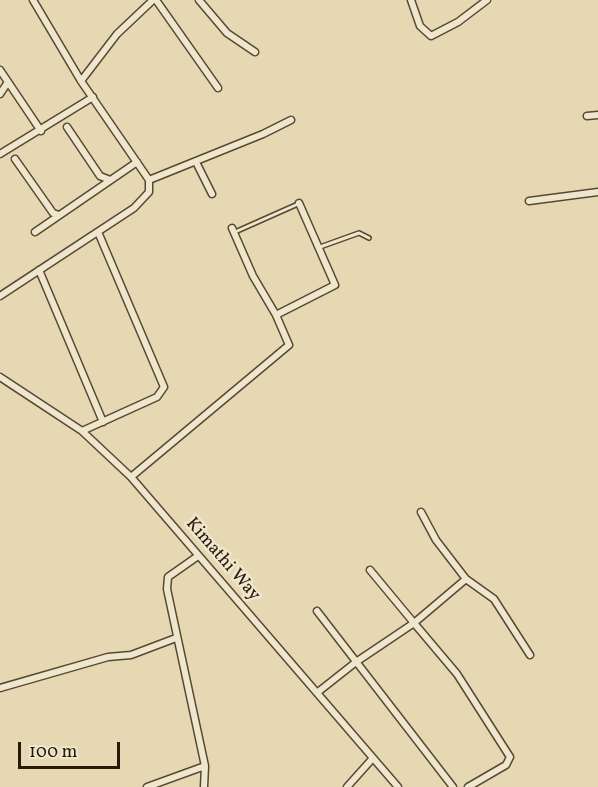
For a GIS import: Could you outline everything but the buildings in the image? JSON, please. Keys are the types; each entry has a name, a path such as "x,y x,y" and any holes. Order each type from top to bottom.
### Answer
{"street":[{"path":"0,296 144,200 149,192 149,180 81,81 33,0"},
{"path":"81,81 117,34 154,0 218,88"},
{"path":"199,0 227,33 255,51"},
{"path":"411,0 420,26 430,36 458,22 487,0"},
{"path":"0,70 41,130"},
{"path":"0,94 8,82"},
{"path":"0,154 93,97"},
{"path":"587,116 598,115"},
{"path":"149,180 263,134 291,120"},
{"path":"67,127 100,176 111,180"},
{"path":"15,159 53,213 59,215"},
{"path":"35,232 137,162"},
{"path":"196,162 212,194"},
{"path":"529,201 598,192"},
{"path":"276,315 334,287 335,282 299,204"},
{"path":"131,477 287,349 288,342 276,315 253,276 233,230"},
{"path":"82,431 157,397 164,387 98,232"},
{"path":"39,270 103,422"},
{"name":"Kimathi Way","path":"0,377 82,431 131,477 398,787"},
{"path":"421,512 436,540 466,579 494,600 530,655"},
{"path":"198,556 172,574 167,582 176,638 205,766 204,787"},
{"path":"370,570 457,674 510,757 506,765 468,787"},
{"path":"318,692 356,662 414,623 466,579"},
{"path":"317,611 453,787"},
{"path":"0,688 108,657 131,655 176,638"},
{"path":"347,787 373,758"},
{"path":"147,787 205,766"}],"lane":[{"path":"233,230 299,204"},
{"path":"320,248 359,233 369,238"}]}
